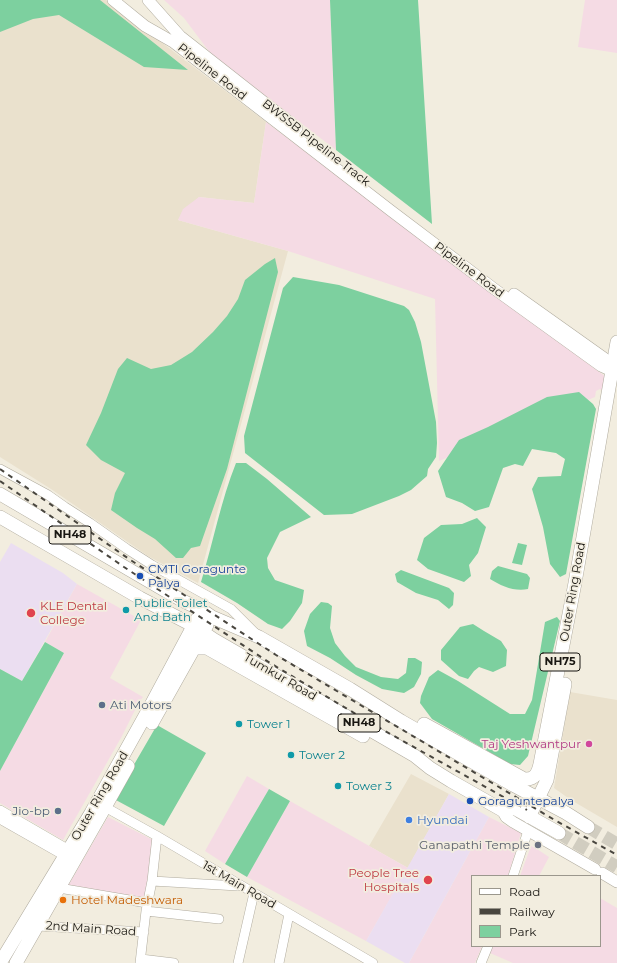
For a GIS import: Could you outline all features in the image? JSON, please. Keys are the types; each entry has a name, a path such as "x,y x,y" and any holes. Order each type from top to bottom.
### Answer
{"highway":[{"name":"Outer Ring Road","path":"350,689 403,712 524,779 529,780 538,773 574,589 617,342"},
{"name":"Outer Ring Road","path":"529,816 546,780 554,744 617,391"},
{"name":"Tumkur Road","path":"0,494 183,601 207,614 259,637 350,689 401,721 588,826"},
{"name":"Tumkur Road","path":"0,517 140,598 198,629 415,756 430,768 502,810 514,808 559,833"},
{"path":"198,629 207,614"},
{"name":"Outer Ring Road","path":"16,963 194,648 198,629"},
{"name":"Outer Ring Road","path":"0,963 67,853 150,707 198,629"},
{"path":"232,650 244,630"},
{"path":"194,648 207,648 414,765 430,768"}],"main road":[{"name":"Pipeline Road","path":"113,0 145,26 173,42 390,210 494,288 582,347 604,358 612,371"},
{"name":"BWSSB Pipeline Track","path":"148,0 180,36 396,206"},
{"name":"Pipeline Road","path":"396,206 582,347"},
{"path":"502,810 506,817 513,822 617,882"}],"street":[{"path":"0,469 48,495 152,565 231,609 259,637"},
{"name":"1st Main Road","path":"105,807 254,893 362,960 374,963"},
{"path":"0,810 67,853"},
{"path":"0,819 67,853"},
{"path":"513,875 531,833"},
{"path":"518,875 531,833"},
{"path":"157,836 140,961 174,963"},
{"path":"152,881 241,886"},
{"path":"59,888 147,907 219,919"},
{"path":"238,963 254,893"},
{"path":"279,963 289,914"},
{"name":"2nd Main Road","path":"38,926 144,932"},
{"path":"481,963 488,947"}],"shaded area":[{"path":"0,0 106,0 266,122 254,203 199,197 178,220 288,251 198,583 148,556 51,489 0,457"},
{"path":"164,0 330,0 336,150 211,54 184,18"},
{"path":"585,0 617,0 617,53 578,47"},
{"path":"266,122 606,377 603,391 600,389 596,391 595,397 439,461 435,299 288,251 178,220 183,209 199,197 254,203"},
{"name":"KLE Dental College","path":"11,543 63,573 77,584 22,681 0,669 0,562"},
{"path":"77,584 141,620 110,678 143,697 63,840 0,803 0,771 64,653 45,642"},
{"name":"Taj Yeshwantpur","path":"570,692 617,700 617,827 571,800 554,788"},
{"name":"Hyundai","path":"411,774 449,794 408,868 369,846"},
{"path":"247,776 269,789 225,864 205,851"},
{"name":"People Tree Hospitals","path":"449,794 489,817 409,963 405,963 366,941"},
{"path":"290,801 408,868 366,941 247,877"},
{"path":"108,817 155,841 145,899 68,886"},
{"path":"489,817 521,833 508,875 471,875 471,947 482,947 475,963 409,963"},
{"path":"531,846 549,857 540,875 520,875"},
{"path":"601,899 617,908 617,963 513,963 490,953 493,947 601,947"}],"green space":[{"path":"0,0 100,0 188,70 144,67 59,15 33,19 0,32"},
{"path":"330,0 418,0 432,224 336,150"},
{"path":"275,258 278,272 227,469 200,546 191,548 183,558 176,558 155,539 111,510 115,493 125,473 101,460 86,445 101,413 118,369 127,358 151,369 171,365 192,352 227,316 238,299 245,280"},
{"path":"293,277 339,285 404,306 409,310 415,322 421,342 436,422 436,457 428,469 427,476 411,490 352,514 324,515 245,453 244,436 283,288"},
{"path":"579,392 593,404 596,409 566,574 560,577 550,564 543,527 532,489 538,477 561,476 565,459 556,453 532,449 523,466 515,464 503,468 489,507 475,511 462,503 446,497 438,471 459,440 547,397"},
{"path":"236,463 246,463 311,517 280,532 267,558 268,568 275,580 304,590 302,603 290,621 282,629 268,624 237,603 201,582 221,507"},
{"path":"477,518 486,527 478,553 469,565 471,576 464,582 428,569 417,560 424,538 441,525 462,524"},
{"path":"518,543 527,545 522,565 512,563"},
{"path":"498,566 527,574 530,578 528,589 518,590 508,588 490,579 492,571"},
{"path":"401,570 449,588 454,593 453,605 449,609 438,600 416,593 397,582 395,574"},
{"path":"321,602 328,603 332,606 330,628 335,643 356,667 381,677 398,679 406,673 408,658 415,658 422,662 421,674 414,687 404,693 382,689 307,646 304,631 310,614"},
{"path":"557,617 560,621 528,756 520,765 510,764 432,719 420,703 421,696 429,677 438,670 510,714 525,714 532,700 545,622"},
{"path":"473,624 501,641 507,650 506,666 493,672 479,667 468,679 459,676 441,660 441,650 460,627"},
{"path":"45,642 64,653 0,771 0,669 22,681"},
{"path":"157,725 206,753 164,826 114,799"},
{"path":"269,789 290,801 247,877 225,864"}],"tunnel":[{"path":"588,827 617,844"},
{"path":"559,833 617,867"}],"railway":[{"path":"0,469 129,559 276,655 553,819 617,855"},
{"path":"0,481 124,567 270,663 376,726 527,810"}],"place":[{"name":"CMTI Goragunte Palya","path":"140,576"},
{"name":"Public Toilet And Bath","path":"126,610"},
{"name":"KLE Dental College","path":"31,613"},
{"name":"Ati Motors","path":"102,705"},
{"name":"Tower 1","path":"239,724"},
{"name":"Taj Yeshwantpur","path":"589,744"},
{"name":"Tower 2","path":"291,755"},
{"name":"Tower 3","path":"338,786"},
{"name":"Goraguntepalya","path":"470,801"},
{"name":"Jio-bp","path":"58,811"},
{"name":"Hyundai","path":"409,820"},
{"name":"Ganapathi Temple","path":"538,845"},
{"name":"People Tree Hospitals","path":"428,880"},
{"name":"Hotel Madeshwara","path":"63,900"}]}
